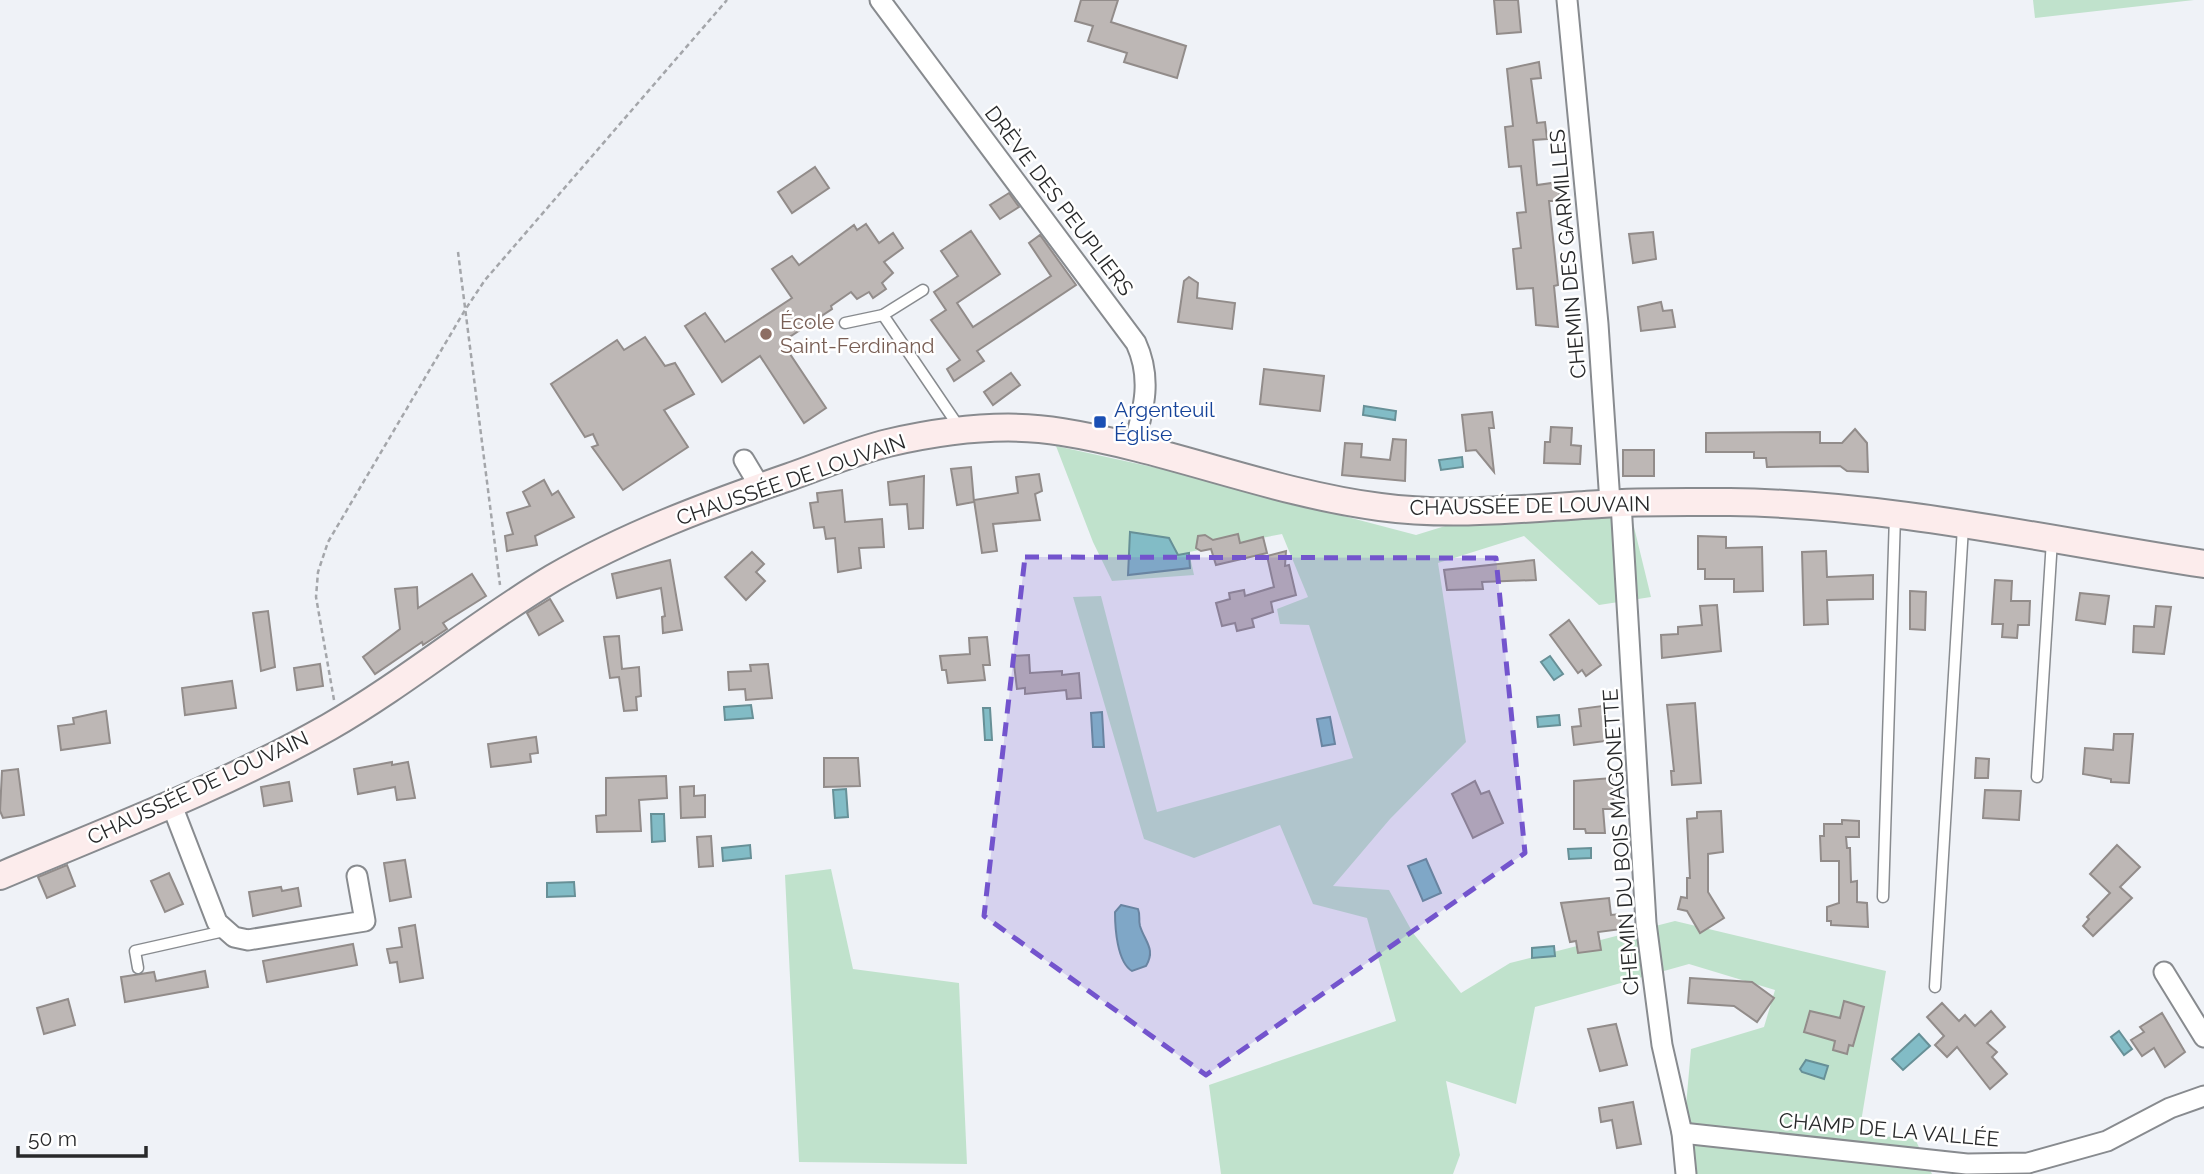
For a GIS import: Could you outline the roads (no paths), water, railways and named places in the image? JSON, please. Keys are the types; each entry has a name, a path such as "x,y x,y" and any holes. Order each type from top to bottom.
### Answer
{"main road":[{"name":"CHAUSSÉE DE LOUVAIN","path":"0,876 278,755 338,722 503,611 604,550 660,524 882,445 961,430 1059,431 1320,496 1381,507 1435,511 1520,510 1615,503 1734,502 1895,516 2204,564"}],"street":[{"name":"DRÈVE DES PEUPLIERS","path":"880,0 1136,343 1143,361 1147,389 1133,449"},
{"name":"CHEMIN DES GARMILLES","path":"1567,0 1615,503"},
{"path":"744,460 760,487"},
{"name":"CHEMIN DU BOIS MAGONETTE","path":"1615,503 1646,923 1667,1071 1682,1133 1686,1174"},
{"path":"171,803 214,916 224,931 248,940 365,921 357,876"},
{"path":"2164,972 2204,1037"},
{"name":"CHAMP DE LA VALLÉE","path":"1682,1133 1966,1164 2028,1163 2107,1142 2170,1108 2204,1096"}],"lane":[{"path":"845,323 883,315 923,290"},
{"path":"883,315 961,430"},
{"path":"1884,897 1895,516"},
{"path":"1935,987 1964,526"},
{"path":"2037,777 2052,540"},
{"path":"138,968 135,951 224,931"}],"water":[{"path":"1364,406 1396,411 1395,420 1363,415"},
{"path":"1462,457 1463,467 1441,470 1439,460"},
{"path":"1130,532 1169,538 1178,555 1189,553 1190,568 1128,575"},
{"path":"1550,656 1563,674 1554,680 1541,662"},
{"path":"751,705 753,718 725,720 724,707"},
{"path":"983,708 990,708 992,740 985,740"},
{"path":"1102,712 1104,747 1093,747 1091,713"},
{"path":"1559,715 1560,725 1538,727 1537,717"},
{"path":"1330,717 1335,744 1322,746 1317,719"},
{"path":"846,789 848,817 835,818 833,790"},
{"path":"651,814 664,814 665,841 652,842"},
{"path":"750,845 751,858 723,861 722,848"},
{"path":"1591,848 1591,858 1569,859 1568,849"},
{"path":"1426,859 1441,893 1423,901 1408,866"},
{"path":"574,882 575,896 547,897 547,883"},
{"path":"1121,905 1138,909 1140,926 1150,950 1146,966 1132,971 1123,960 1118,944 1115,912"},
{"path":"1554,946 1555,956 1532,958 1532,948"},
{"path":"2119,1031 2132,1049 2124,1055 2111,1037"},
{"path":"1919,1034 1930,1046 1903,1070 1892,1059"},
{"path":"1806,1060 1828,1066 1824,1079 1802,1072 1800,1069"}],"place":[{"name":"École Saint-Ferdinand","path":"766,334"},
{"name":"Argenteuil Église","path":"1100,422"}]}
